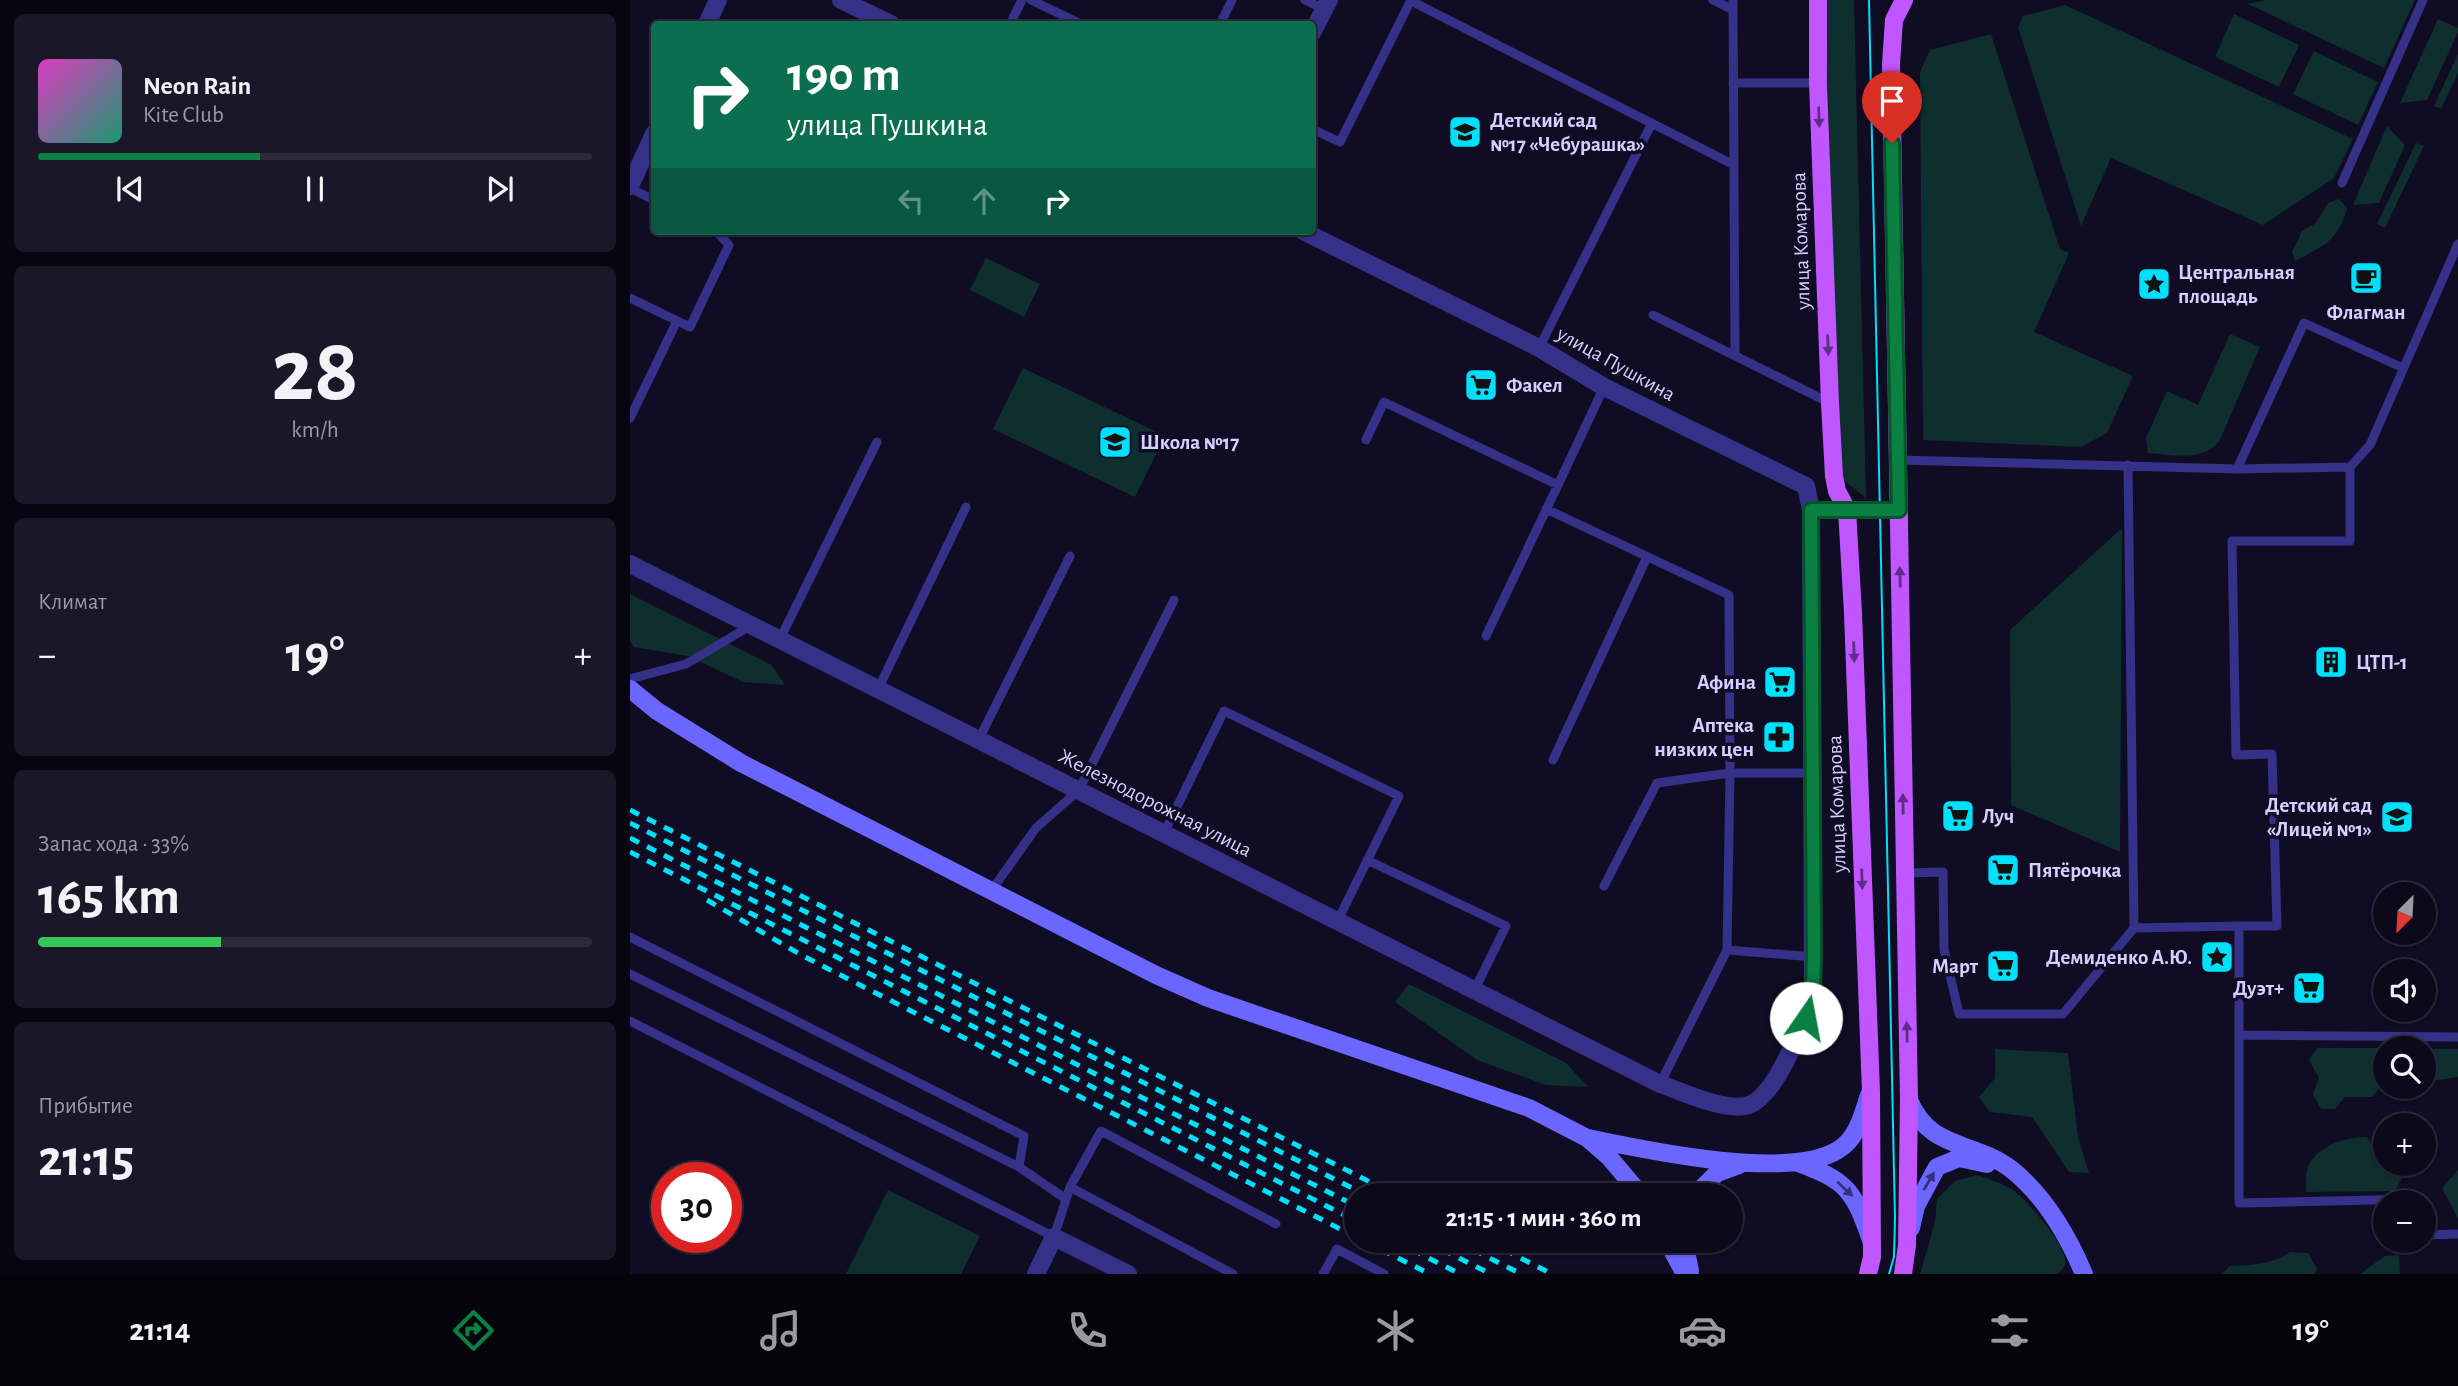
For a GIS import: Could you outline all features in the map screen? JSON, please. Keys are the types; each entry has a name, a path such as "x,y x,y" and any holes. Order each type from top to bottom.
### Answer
{"main road":[{"name":"улица Комарова","path":"1818,0 1818,83 1830,402 1836,484 1847,510 1871,1092 1872,1242 1868,1274"},
{"path":"1904,0 1894,20 1891,64 1909,1100 1907,1245"},
{"path":"630,689 657,711 741,764 1208,999 1529,1108 1587,1138 1691,1158 1746,1163 1824,1157 1841,1149 1858,1127 1871,1092"},
{"path":"1909,1100 1916,1117 1927,1130 1945,1141 1978,1151 2011,1169 2048,1208 2084,1274"},
{"path":"1587,1138 1630,1183"},
{"path":"1903,1274 1916,1206 1937,1167 1959,1158 2011,1169"},
{"path":"1793,1160 1822,1171 1847,1187 1858,1203 1872,1242"},
{"path":"1707,1183 1717,1173 1746,1163"},
{"path":"1674,1253 1685,1274"},
{"path":"1687,1253 1691,1274"}],"street":[{"path":"708,21 718,0"},
{"path":"841,0 874,7 888,21"},
{"path":"1316,26 1327,5"},
{"path":"630,187 651,141"},
{"name":"улица Пушкина","path":"1311,235 1539,348 1604,387 1806,486 1811,510"},
{"path":"1811,510 1899,510"},
{"name":"улица Комарова","path":"1660,1084 1723,1105 1748,1105 1767,1091 1806,1018 1813,988 1814,957 1811,510"},
{"name":"Железнодорожная улица","path":"630,564 1660,1084"},
{"path":"1036,1274 1054,1237 1128,1274"}],"lane":[{"path":"1012,21 1023,0"},
{"path":"1031,0 1075,21"},
{"path":"1222,21 1232,0"},
{"path":"1305,0 1327,5"},
{"path":"1316,131 1340,142 1411,0 1734,165"},
{"path":"1713,0 1732,5 1735,356"},
{"path":"2342,183 2423,0"},
{"path":"1733,83 1818,83"},
{"path":"1539,348 1652,123"},
{"path":"630,187 651,198"},
{"path":"630,298 690,327 729,245 720,235"},
{"path":"2134,928 2277,926 2273,754 2236,755 2232,541 2350,541 2350,467 2370,445 2458,244"},
{"path":"1653,316 1830,402"},
{"path":"630,418 677,321"},
{"path":"2237,469 2304,323 2403,368"},
{"path":"1486,636 1604,387"},
{"path":"1366,440 1384,402 1558,485"},
{"path":"780,639 877,442"},
{"path":"1898,460 2237,469 2350,467"},
{"path":"1905,873 1943,872 1944,949 1959,1014 2063,1014 2134,928 2128,465"},
{"path":"878,689 966,507"},
{"path":"1546,509 1729,595 1727,950 1660,1084"},
{"path":"979,739 1070,556"},
{"path":"1553,760 1647,557"},
{"path":"991,891 1037,828 1079,790 1174,600"},
{"path":"630,679 687,664 752,625"},
{"path":"1164,833 1224,710 1399,796 1338,920"},
{"path":"1604,886 1657,783 1730,773 1812,773"},
{"path":"1367,860 1506,926 1475,989"},
{"path":"2239,926 2239,1203 2373,1200"},
{"path":"630,937 1024,1136 1019,1167"},
{"path":"1727,950 1814,957"},
{"path":"630,974 1019,1167 1066,1199"},
{"path":"630,1021 1054,1237 1070,1187 1101,1130 1276,1224"},
{"path":"2239,1035 2458,1037"},
{"path":"1070,1187 1233,1274"},
{"path":"2436,1235 2458,1234"},
{"path":"1323,1274 1337,1249 1384,1274"}],"green space":[{"path":"1826,0 1854,0 1866,498 1841,478 1835,394"},
{"path":"2265,0 2415,0 2384,68 2248,4"},
{"path":"2065,5 2353,139 2334,178 2263,225 2111,158 2081,226 2018,27 2023,16"},
{"path":"2234,14 2299,45 2279,87 2215,57"},
{"path":"2438,19 2458,28 2458,32 2427,100 2400,103"},
{"path":"1991,34 2060,249 2069,253 2034,332 2133,376 2107,433 2081,447 1923,440 1920,72 1930,50"},
{"path":"2314,51 2378,82 2358,125 2293,94"},
{"path":"2458,54 2458,73 2441,109 2434,106"},
{"path":"2387,126 2405,145 2379,203 2353,205"},
{"path":"2416,143 2424,146 2385,228 2377,224"},
{"path":"2339,199 2347,208 2335,235 2322,246 2295,261 2292,252 2302,231 2316,223 2328,203"},
{"path":"986,258 1040,284 1024,317 970,290"},
{"path":"2230,334 2260,347 2219,442 2195,455 2148,453 2146,438 2167,391 2198,405"},
{"path":"1023,368 1165,436 1135,497 993,429"},
{"path":"2122,528 2120,852 2011,805 2010,630"},
{"path":"630,594 772,665 785,685 743,682 688,656 634,647 630,641"},
{"path":"1409,984 1566,1063 1588,1087 1546,1085 1477,1060 1395,1002"},
{"path":"2317,1048 2373,1048 2373,1096 2345,1097 2335,1109 2321,1109 2313,1094 2319,1078 2309,1060"},
{"path":"1995,1049 2068,1053 2078,1137 2089,1173 2069,1172 2032,1117 1990,1112 1979,1097 1995,1078"},
{"path":"2436,1049 2458,1049 2458,1077 2436,1080"},
{"path":"2367,1137 2373,1147 2373,1176 2402,1176 2396,1190 2306,1192 2307,1170 2316,1155 2332,1144 2350,1138"},
{"path":"2458,1170 2458,1219 2442,1188"},
{"path":"1977,1175 2013,1190 2046,1224 2065,1257 2065,1265 2058,1274 1920,1274 1935,1222 1937,1199 1955,1181"},
{"path":"888,1190 980,1236 961,1274 846,1274"},
{"path":"2290,1252 2308,1253 2317,1269 2315,1274 2222,1274 2230,1266 2269,1262"},
{"path":"2399,1255 2400,1274 2360,1274 2385,1256"}],"tram line":[{"path":"1869,0 1895,1218 1894,1257 1889,1274"}],"railway":[{"path":"630,810 1372,1183"},
{"path":"630,823 1344,1184"},
{"path":"630,838 1344,1200"},
{"path":"630,852 1344,1215"},
{"path":"707,900 803,956 1344,1231"},
{"path":"1388,1253 1430,1274"},
{"path":"1419,1253 1460,1274"},
{"path":"1449,1253 1491,1274"},
{"path":"1480,1253 1521,1274"},
{"path":"1511,1253 1552,1274"}],"place":[{"name":"Детский сад №17 «Чебурашка»","path":"1465,132"},
{"name":"Флагман","path":"2366,278"},
{"name":"Центральная площадь","path":"2154,284"},
{"name":"Факел","path":"1481,385"},
{"name":"Школа №17","path":"1115,442"},
{"name":"ЦТП-1","path":"2331,662"},
{"name":"Афина","path":"1780,682"},
{"name":"Аптека низких цен","path":"1779,737"},
{"name":"Луч","path":"1958,816"},
{"name":"Детский сад «Лицей №1»","path":"2397,817"},
{"name":"Пятёрочка","path":"2003,870"},
{"name":"Демиденко А.Ю.","path":"2217,957"},
{"name":"Март","path":"2003,966"},
{"name":"Дуэт+","path":"2309,988"}],"route":[{"path":"1806,1018 1813,988 1814,957 1811,510 1899,510 1892,143"}]}
